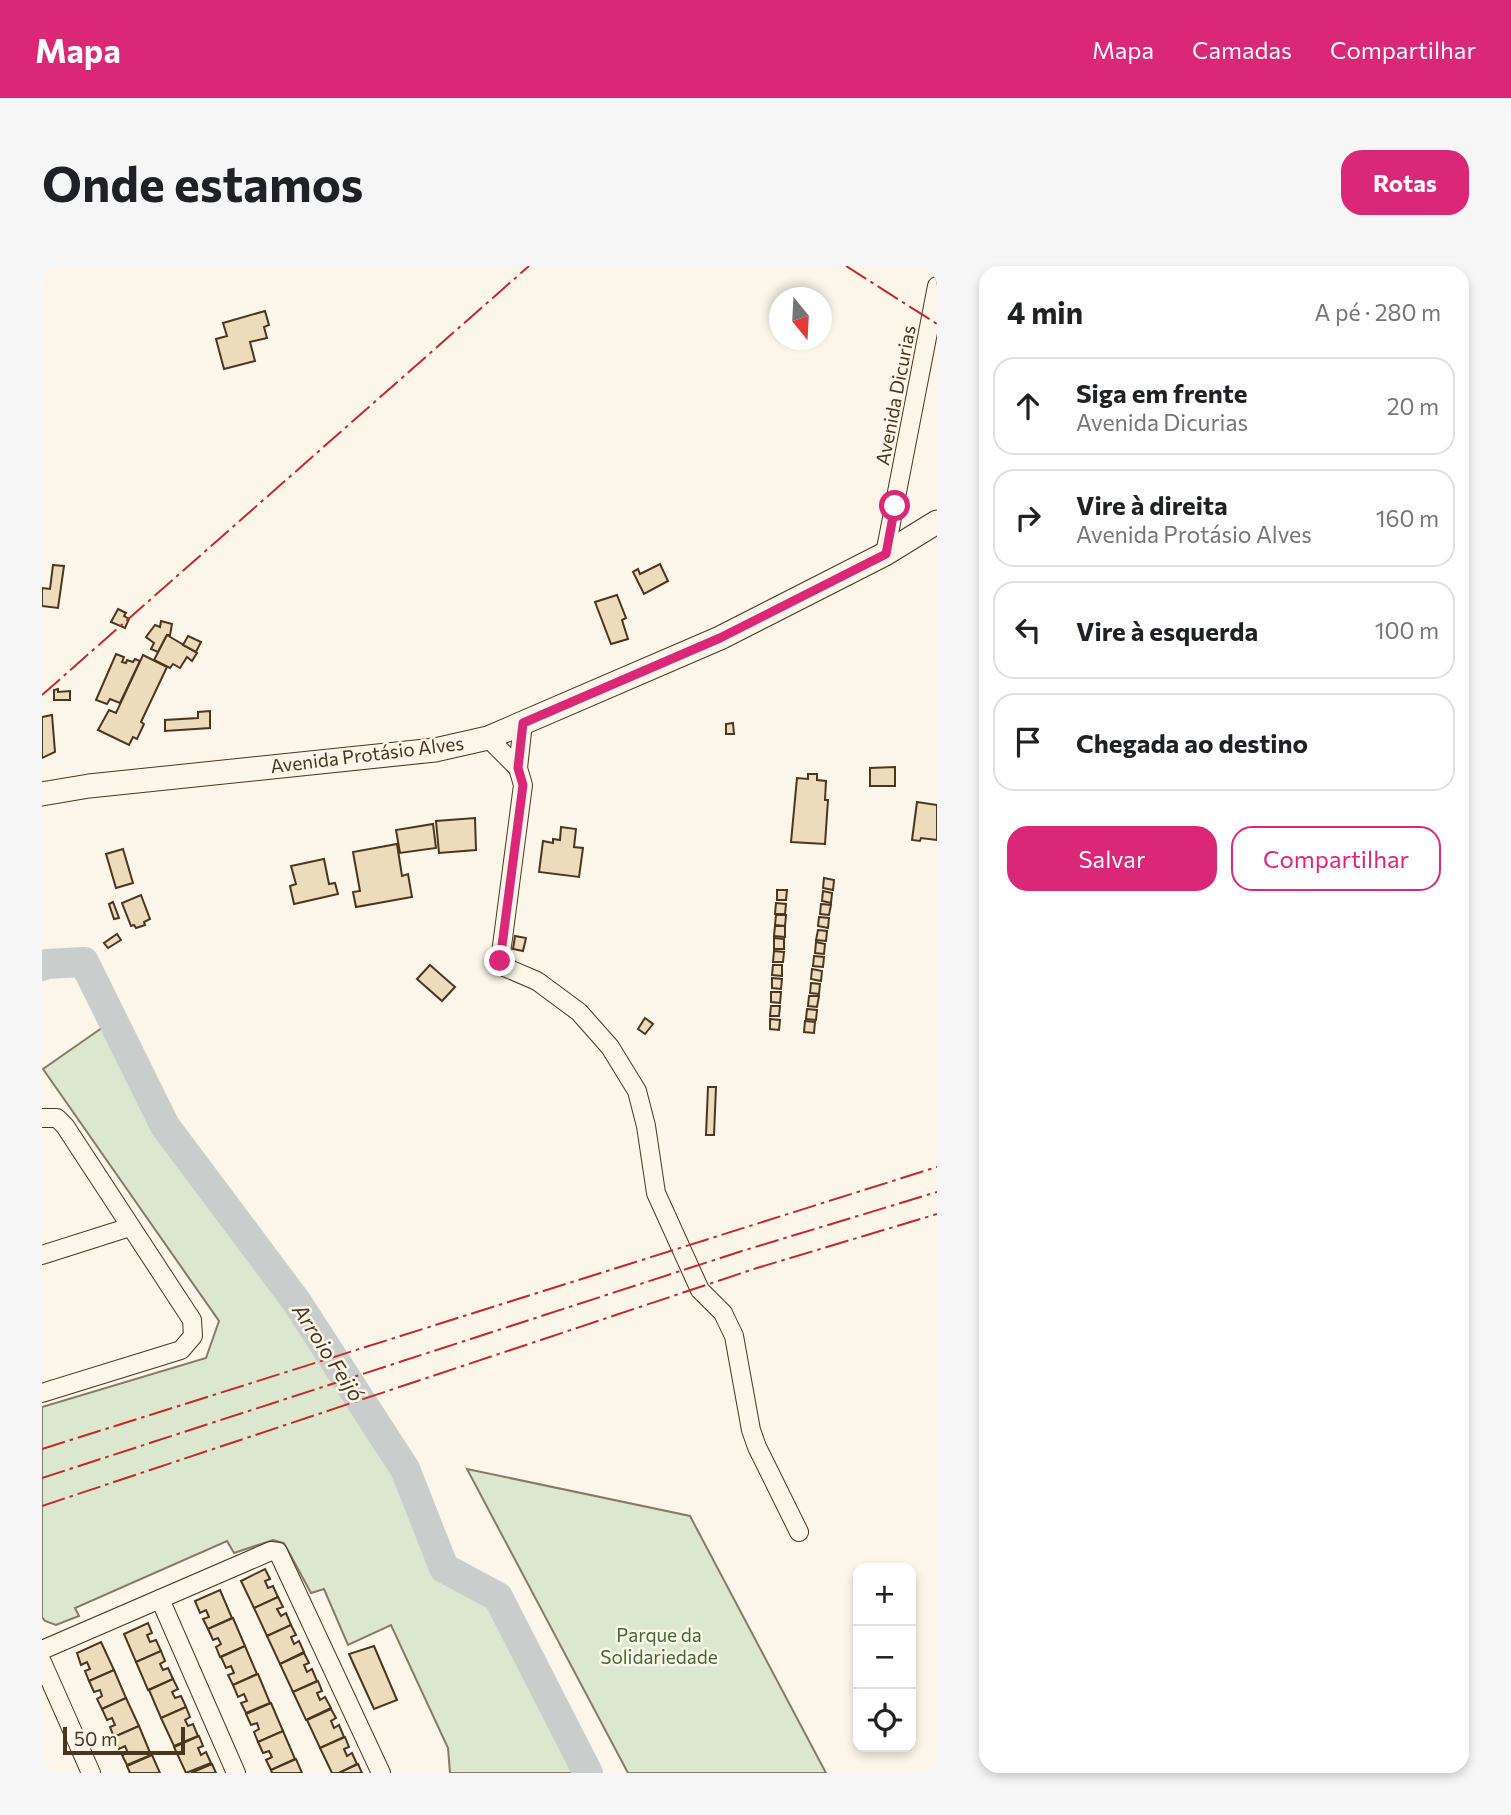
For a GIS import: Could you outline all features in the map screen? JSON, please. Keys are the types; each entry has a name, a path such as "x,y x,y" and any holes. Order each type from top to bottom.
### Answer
{"main road":[{"name":"Avenida Protásio Alves","path":"42,794 89,786 435,750 488,738 720,638 886,554 937,522"}],"street":[{"name":"Avenida Dicurias","path":"886,554 937,285"},
{"path":"523,723 518,768 523,785 500,961 502,965 537,981 579,1012 610,1046 637,1091 646,1126 656,1192 700,1290 723,1313 734,1336 751,1430 799,1532"},
{"path":"488,738 518,768"},
{"path":"42,1118 57,1118 65,1126 192,1320 192,1336 181,1350 42,1393"},
{"path":"42,1255 130,1227"},
{"path":"42,1650 271,1550 278,1552 381,1773"},
{"path":"160,1600 236,1773"},
{"path":"42,1662 91,1773"}],"green space":[{"path":"109,1023 160,1129 319,1353 396,1469 438,1570 492,1601 579,1773 450,1773 448,1748 391,1625 348,1645 324,1589 311,1593 284,1543 273,1540 234,1553 227,1541 75,1608 79,1616 56,1625 42,1617 42,1407 206,1358 219,1321 43,1069"},
{"name":"Parque da Solidariedade","path":"467,1469 690,1516 826,1773 628,1773"}],"building":[{"path":"265,311 269,325 264,327 267,338 250,342 255,361 224,369 216,339 227,336 223,323"},
{"path":"660,564 668,581 644,594 633,572 638,569 640,574"},
{"path":"53,565 64,566 58,608 42,606 42,588 50,589"},
{"path":"617,595 626,618 622,620 628,639 611,644 595,602"},
{"path":"118,609 126,613 124,616 129,619 125,628 111,622"},
{"path":"161,621 172,624 170,635 167,635 158,652 151,649 154,643 146,637 155,625 160,627"},
{"path":"167,635 197,653 192,661 187,657 180,668 173,664 170,668 154,660"},
{"path":"188,636 201,642 196,652 183,645"},
{"path":"116,654 124,657 122,662 133,662 135,659 140,661 120,703 110,699 107,704 96,700"},
{"path":"143,655 167,667 141,722 144,724 137,739 133,737 129,745 98,730 109,710 116,713"},
{"path":"58,689 58,692 70,691 70,700 54,700 54,690"},
{"path":"210,711 210,728 165,731 165,720 198,718 198,712"},
{"path":"52,715 55,752 42,758 42,717"},
{"path":"733,723 734,734 726,734 726,724"},
{"path":"895,767 895,786 870,786 870,768"},
{"path":"808,774 817,774 817,780 826,781 825,800 828,800 825,844 791,842 797,778 808,779"},
{"path":"917,802 937,805 937,840 912,840"},
{"path":"475,818 476,850 439,853 436,821"},
{"path":"433,824 436,848 400,853 396,830"},
{"path":"561,827 576,829 574,847 583,848 579,877 539,872 543,841 553,843 553,839 560,840"},
{"path":"397,844 402,876 408,874 412,897 356,907 353,892 360,891 353,852"},
{"path":"123,849 133,883 116,888 106,854"},
{"path":"324,859 329,884 335,883 338,894 294,904 290,886 296,884 291,866"},
{"path":"824,878 834,880 833,890 823,888"},
{"path":"777,890 787,890 786,900 777,900"},
{"path":"823,891 832,893 831,903 822,901"},
{"path":"141,895 150,919 144,922 145,925 136,928 131,926 122,903"},
{"path":"113,902 119,918 114,919 109,904"},
{"path":"776,903 786,904 785,914 775,914"},
{"path":"821,904 831,905 829,915 820,914"},
{"path":"776,915 786,915 785,926 775,925"},
{"path":"819,917 829,918 828,928 818,926"},
{"path":"775,926 785,926 785,937 774,936"},
{"path":"818,930 827,931 826,941 816,940"},
{"path":"117,934 121,940 108,948 104,943"},
{"path":"515,936 526,938 523,951 513,949"},
{"path":"774,938 784,939 784,949 774,949"},
{"path":"816,942 825,944 824,954 815,953"},
{"path":"774,951 784,952 783,962 773,962"},
{"path":"814,956 824,957 823,967 813,966"},
{"path":"430,965 455,987 442,1001 417,979"},
{"path":"773,965 782,965 782,976 772,975"},
{"path":"812,969 822,971 821,981 811,979"},
{"path":"772,978 782,979 781,989 772,988"},
{"path":"811,983 820,984 819,994 810,993"},
{"path":"771,992 781,992 780,1003 771,1002"},
{"path":"809,996 819,996 817,1007 808,1006"},
{"path":"771,1006 780,1006 779,1016 770,1016"},
{"path":"807,1009 817,1010 816,1020 806,1019"},
{"path":"645,1018 653,1024 645,1034 638,1029"},
{"path":"770,1019 780,1020 779,1030 770,1029"},
{"path":"805,1021 815,1022 814,1033 804,1032"},
{"path":"708,1087 716,1087 714,1135 706,1135"},
{"path":"265,1569 270,1579 265,1581 268,1588 273,1586 278,1597 254,1608 241,1581"},
{"path":"220,1590 232,1618 208,1629 203,1619 209,1617 206,1610 200,1613 195,1601"},
{"path":"278,1597 283,1607 277,1609 281,1616 286,1613 291,1625 267,1636 254,1608"},
{"path":"233,1618 245,1646 220,1657 216,1647 221,1644 218,1638 213,1640 208,1629"},
{"path":"148,1623 152,1633 147,1635 150,1642 156,1640 161,1651 136,1662 124,1634"},
{"path":"291,1625 296,1635 291,1637 294,1644 299,1641 304,1652 280,1664 267,1636"},
{"path":"101,1642 114,1670 89,1681 85,1671 90,1669 87,1662 81,1665 77,1653"},
{"path":"245,1646 257,1674 233,1685 228,1675 234,1673 231,1666 226,1668 221,1657"},
{"path":"374,1646 397,1700 374,1709 349,1654"},
{"path":"161,1651 165,1661 160,1664 163,1670 168,1668 173,1679 148,1690 136,1662"},
{"path":"304,1653 309,1663 304,1665 307,1672 312,1669 317,1681 293,1692 280,1664"},
{"path":"114,1670 126,1698 102,1709 97,1699 102,1696 100,1690 94,1692 89,1681"},
{"path":"258,1674 270,1703 246,1713 241,1703 247,1701 244,1694 238,1697 233,1685"},
{"path":"173,1679 178,1689 172,1692 175,1698 181,1696 186,1707 161,1718 149,1690"},
{"path":"318,1681 322,1691 317,1693 320,1700 325,1697 331,1708 306,1720 293,1692"},
{"path":"126,1698 139,1726 114,1737 110,1727 115,1725 112,1718 107,1720 102,1709"},
{"path":"271,1703 283,1731 258,1742 254,1732 259,1729 257,1723 251,1725 246,1714"},
{"path":"186,1707 190,1717 185,1720 188,1726 193,1724 198,1736 174,1746 161,1718"},
{"path":"331,1709 336,1718 331,1721 334,1728 339,1725 344,1737 320,1748 307,1720"},
{"path":"139,1726 151,1755 127,1765 122,1755 128,1753 125,1746 119,1749 114,1737"},
{"path":"283,1731 295,1759 271,1770 266,1760 272,1757 269,1751 263,1753 258,1742"},
{"path":"199,1736 203,1746 198,1748 201,1755 206,1752 211,1763 186,1773 174,1747"},
{"path":"345,1737 349,1747 344,1749 347,1756 352,1753 357,1764 339,1773 332,1773 320,1748"},
{"path":"152,1755 160,1773 130,1773 127,1766"},
{"path":"296,1759 302,1773 272,1773 271,1770"},
{"path":"212,1764 216,1773 191,1773"},
{"path":"358,1764 362,1773 339,1773"}],"waterway":[{"name":"Arroio Feijó","path":"42,966 84,962 165,1126 296,1301 405,1469 444,1568 498,1597 588,1773"}],"power":[{"path":"42,695 529,266"},
{"path":"846,266 937,324"},
{"path":"42,1449 937,1167"},
{"path":"42,1478 742,1251 937,1192"},
{"path":"42,1506 757,1268 937,1214"}],"route":[{"path":"500,961 523,785 518,768 523,723 720,638 886,554 895,506"}]}
